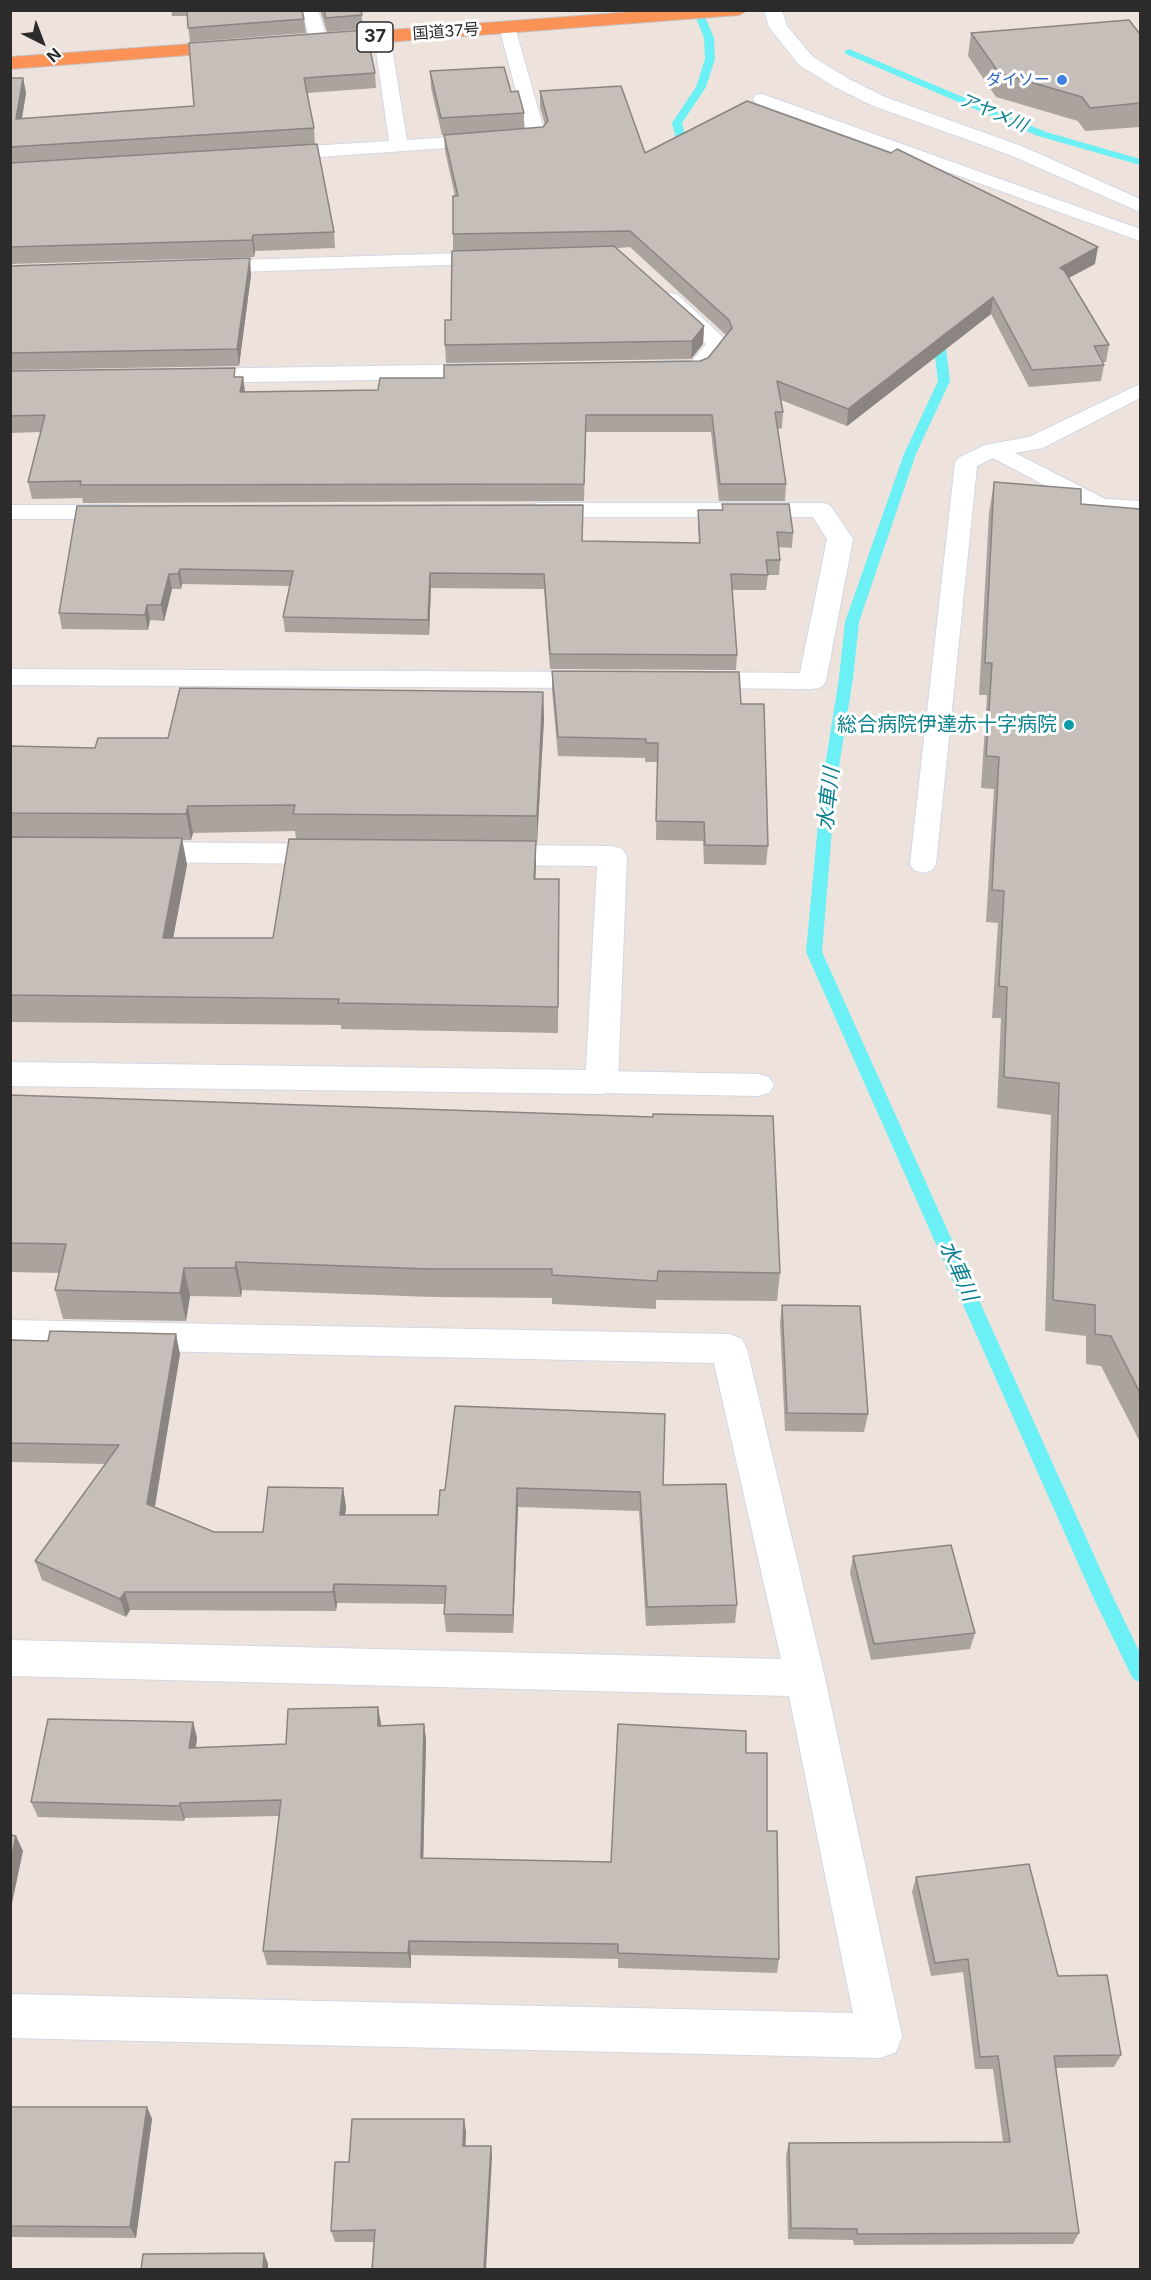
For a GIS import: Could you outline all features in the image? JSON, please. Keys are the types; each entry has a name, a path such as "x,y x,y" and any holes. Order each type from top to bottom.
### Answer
{"highway":[{"name":"国道37号","path":"296,43 739,10"},
{"path":"10,63 250,46"}],"street":[{"path":"773,10 778,27 806,62 842,83 878,101 1017,151 1140,206"},
{"path":"190,267 512,258"},
{"path":"640,369 699,368 718,344 652,284"},
{"path":"177,376 509,371"},
{"path":"511,511 821,510 840,539 812,681 668,680"},
{"path":"10,512 142,512"},
{"path":"10,677 621,680"},
{"path":"105,852 365,854"},
{"path":"10,1074 602,1082 612,856 459,855"},
{"path":"10,1334 729,1349 805,1678 880,2036 10,2016"},
{"path":"10,1658 805,1678"}],"lane":[{"path":"310,10 319,41"},
{"path":"258,156 537,137 507,27"},
{"path":"382,36 399,147"},
{"path":"762,99 1140,235"},
{"path":"923,864 966,463 993,450 1035,443 1140,390"},
{"path":"993,450 1100,505 1140,508"},
{"path":"602,1082 759,1084"}],"building":[{"path":"187,10 302,10 304,19 188,28"},
{"path":"324,10 361,10 362,15 326,18"},
{"name":"ダイソー","path":"1129,20 1140,34 1140,103 1090,108 1082,97 999,73 971,33"},
{"path":"366,30 375,73 304,78 314,128 10,147 10,78 23,78 16,119 194,106 189,43"},
{"path":"504,67 511,92 518,91 524,113 441,118 430,71"},
{"path":"621,86 645,153 747,101 891,153 897,149 1098,247 1060,268 1064,270 1109,345 1094,346 1104,365 1032,370 993,297 848,409 777,381 783,412 775,412 786,484 720,484 712,415 586,415 584,484 80,485 81,481 28,482 45,415 10,416 10,371 235,368 234,377 243,377 240,392 378,390 380,378 444,378 444,365 700,361 708,358 732,328 729,320 630,231 453,234 453,196 458,196 444,135 543,127 548,121 540,91"},
{"path":"317,144 334,232 253,235 252,240 10,247 10,163"},
{"path":"614,246 704,326 692,341 445,345 445,320 451,320 452,251"},
{"path":"250,258 237,349 10,353 10,266"},
{"path":"994,482 1081,489 1081,504 1140,509 1140,1393 1111,1336 1095,1334 1095,1305 1053,1300 1059,1083 1004,1077 1007,987 999,986 1004,891 992,890 999,757 986,756 992,663 985,663"},
{"path":"722,504 789,504 793,533 777,532 780,560 766,560 768,575 731,574 737,655 550,654 544,574 430,573 428,620 283,617 293,571 180,569 178,574 169,574 161,605 147,605 145,615 59,613 77,506 583,505 582,541 700,543 698,510 723,510"},
{"path":"552,671 739,672 741,704 764,704 768,846 705,845 704,822 656,821 658,743 646,743 646,739 558,737"},
{"path":"180,688 543,692 537,816 293,814 295,805 188,806 186,814 10,813 10,746 95,748 98,738 168,738"},
{"path":"10,837 182,838 163,938 273,938 289,839 536,841 534,879 559,879 558,1007 338,1003 339,999 10,995"},
{"path":"10,1095 653,1117 653,1114 773,1116 780,1273 658,1271 657,1281 552,1275 552,1269 430,1269 236,1262 235,1268 184,1268 180,1293 55,1290 66,1244 10,1243"},
{"path":"782,1305 860,1306 868,1414 787,1413"},
{"path":"50,1331 176,1334 147,1504 214,1532 263,1532 268,1487 343,1488 340,1515 438,1515 440,1490 445,1490 455,1406 665,1414 663,1485 726,1484 737,1605 647,1607 640,1492 517,1488 513,1615 444,1614 446,1586 334,1584 333,1592 125,1592 120,1599 35,1561 119,1445 10,1443 10,1340 48,1341"},
{"path":"951,1545 975,1633 874,1644 853,1556"},
{"path":"378,1707 378,1726 424,1724 421,1858 611,1862 618,1724 746,1731 746,1753 767,1753 767,1831 777,1831 779,1959 618,1953 618,1944 409,1941 408,1953 263,1951 281,1800 180,1803 180,1806 31,1802 48,1719 193,1722 189,1748 286,1744 288,1709"},
{"path":"10,1835 16,1836 10,1864"},
{"path":"1029,1864 1058,1976 1107,1975 1121,2055 1054,2056 1079,2233 857,2234 857,2229 791,2228 789,2143 1010,2142 998,2056 980,2057 968,1959 935,1963 916,1877"},
{"path":"10,2107 147,2107 130,2227 10,2226"},
{"path":"352,2119 464,2119 463,2146 491,2146 484,2270 372,2270 375,2230 331,2231 335,2162 349,2162"},
{"path":"264,2253 263,2270 141,2270 143,2254"}],"waterway":[{"name":"水車川","path":"688,154 684,150 677,123 701,87 710,59 709,38 697,10"},
{"name":"アヤメ川","path":"849,52 1042,134 1140,162"},
{"name":"水車川","path":"929,335 940,349 944,381 910,454 852,622 846,678 828,792 814,952 1104,1599 1140,1673"}],"place":[{"name":"ダイソー","path":"1062,80"},
{"name":"総合病院伊達赤十字病院","path":"1069,725"}]}
